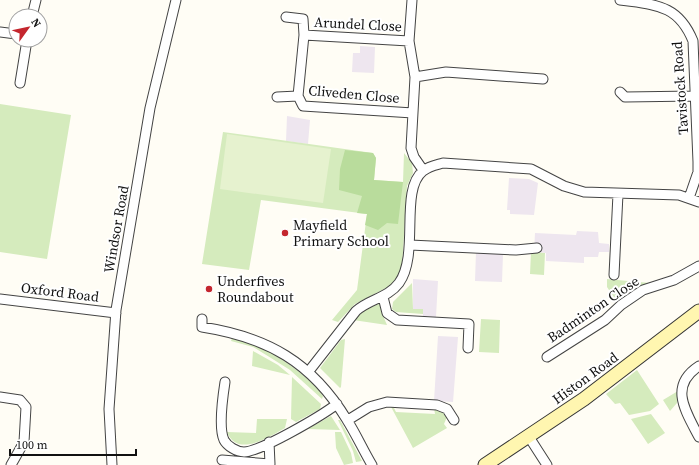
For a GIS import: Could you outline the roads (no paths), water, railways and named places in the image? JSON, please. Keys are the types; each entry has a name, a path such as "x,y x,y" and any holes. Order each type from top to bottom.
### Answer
{"main road":[{"name":"Histon Road","path":"486,465 584,399 699,311"}],"street":[{"name":"Windsor Road","path":"112,465 110,446 110,409 116,314 150,108 176,0"},
{"path":"412,0 409,41 414,77 412,153 423,170"},
{"name":"Tavistock Road","path":"620,0 659,6 671,11 685,24 693,41 698,172 689,198"},
{"name":"Cliveden Close","path":"286,17 303,19 304,35 298,96 302,106 413,114"},
{"name":"Arundel Close","path":"304,35 409,41"},
{"path":"20,83 26,48"},
{"path":"414,77 446,72 543,79"},
{"path":"620,92 625,97 695,96"},
{"name":"Cliveden Close","path":"277,97 298,96"},
{"path":"309,371 356,310 383,297 399,284 403,276 410,245 413,186 418,175 423,170 443,163 531,169 574,190 618,194 679,195 699,202"},
{"path":"614,275 618,194"},
{"path":"410,245 516,250 538,248"},
{"name":"Badminton Close","path":"547,357 605,320 621,305 643,290 674,280 699,266"},
{"path":"383,297 387,313 397,320 470,324 468,348"},
{"name":"Oxford Road","path":"0,299 116,314"},
{"path":"202,320 202,327 231,331 266,343 309,371 337,404 348,420 372,465"},
{"path":"699,366 691,371 686,378 681,392 683,405 699,437"},
{"path":"225,382 221,427 224,440 230,447 244,452 269,442 319,416 337,404"},
{"path":"0,398 20,400 26,407 24,442 11,465"},
{"path":"348,420 369,407 387,402 437,405 447,409 454,420"},
{"path":"529,437 547,465"},
{"path":"222,460 270,464 269,442"}],"place":[{"name":"Mayfield Primary School","path":"285,233"},
{"name":"Underfives Roundabout","path":"209,289"}]}
